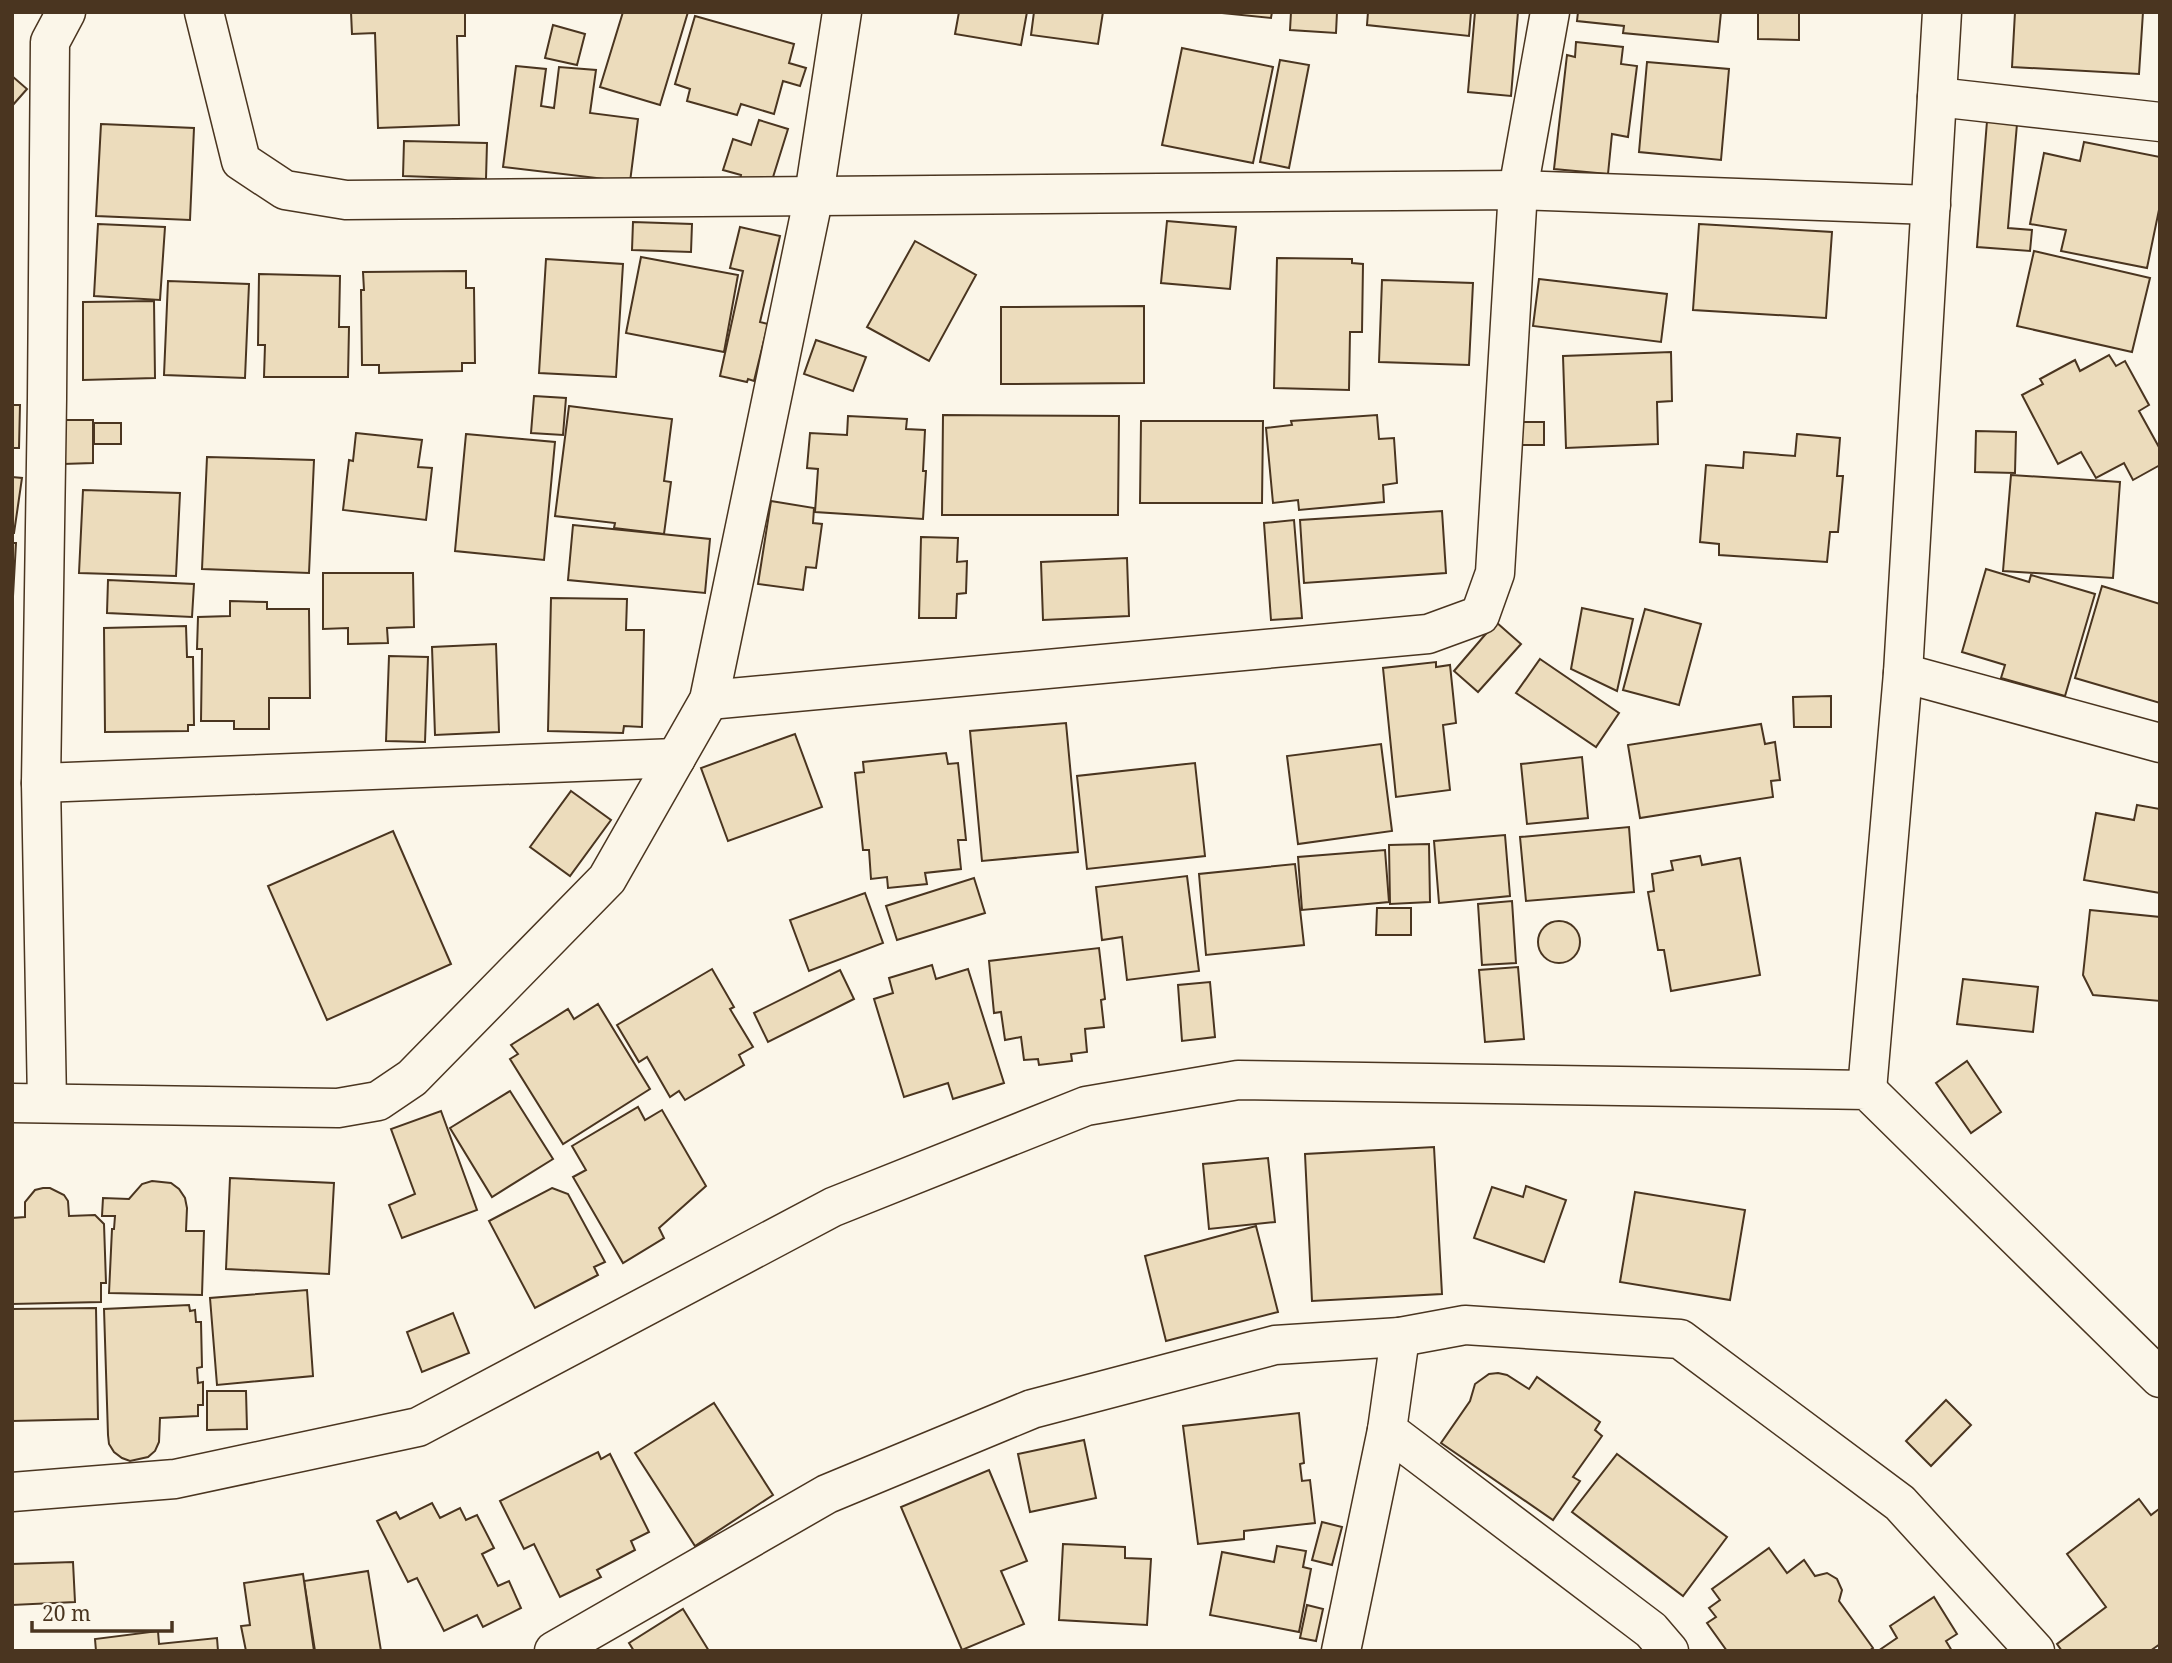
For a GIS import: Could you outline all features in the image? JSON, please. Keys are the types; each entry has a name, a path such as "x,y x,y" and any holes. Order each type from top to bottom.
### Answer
{"street":[{"path":"66,12 50,42 41,783 30,1102 338,1108 378,1101 412,1078 607,878 709,700 814,195 842,12"},
{"path":"204,12 241,161 285,190 346,200 1518,191 1931,205"},
{"path":"709,700 1428,634 1480,615 1495,573 1518,191 1550,12"},
{"path":"1867,1090 1903,673 1942,12"},
{"path":"1937,97 2160,122"},
{"path":"1903,673 2160,744"},
{"path":"41,783 676,758"},
{"path":"12,1492 176,1479 418,1427 833,1207 1086,1106 1238,1080 1867,1090 2160,1378"},
{"path":"554,1651 827,1494 1032,1409 1275,1345 1400,1337 1465,1325 1679,1339 1900,1503 2035,1651"},
{"path":"1341,1651 1387,1430 1400,1337"},
{"path":"1387,1430 1651,1630 1669,1651"}],"building":[{"path":"351,12 465,12 465,36 457,36 459,125 378,128 375,33 352,34"},
{"path":"623,12 688,12 660,105 600,87"},
{"path":"959,12 1027,12 1021,45 955,34"},
{"path":"1034,12 1103,12 1098,44 1031,35"},
{"path":"1212,12 1272,12 1271,18"},
{"path":"1291,12 1337,12 1336,33 1290,30"},
{"path":"1368,12 1471,12 1469,36 1367,25"},
{"path":"1475,12 1518,12 1511,96 1468,92"},
{"path":"1578,12 1721,12 1718,42 1623,33 1624,26 1577,21"},
{"path":"1758,12 1799,12 1799,40 1758,39"},
{"path":"2015,12 2143,12 2139,74 2012,67"},
{"path":"695,16 794,44 789,63 806,68 800,86 783,81 774,114 741,104 737,115 687,101 690,89 675,84"},
{"path":"553,25 585,34 577,65 545,58"},
{"path":"1576,42 1623,47 1621,64 1637,66 1628,137 1612,134 1608,174 1554,169 1567,55 1575,57"},
{"path":"1182,48 1273,67 1253,163 1162,145"},
{"path":"1280,60 1309,65 1289,168 1260,162"},
{"path":"1647,62 1729,69 1721,160 1639,152"},
{"path":"516,66 546,69 541,106 554,108 559,67 596,70 590,113 638,119 630,182 503,167"},
{"path":"12,76 27,89 12,106"},
{"path":"759,120 788,129 769,190 740,181 741,175 723,170 733,139 751,145"},
{"path":"1987,121 2017,124 2008,228 2032,230 2030,251 1977,247"},
{"path":"101,124 194,128 190,220 96,216"},
{"path":"404,141 487,143 486,179 403,176"},
{"path":"2084,142 2160,157 2160,205 2147,268 2061,251 2066,230 2030,224 2044,153 2080,161"},
{"path":"1167,221 1236,227 1230,289 1161,283"},
{"path":"633,222 692,224 691,252 632,250"},
{"path":"98,224 165,227 160,300 94,296"},
{"path":"1699,224 1832,232 1826,318 1693,310"},
{"path":"740,227 780,236 760,322 768,324 754,381 748,379 747,382 720,376 743,271 730,268"},
{"path":"915,241 976,275 929,361 867,327"},
{"path":"2034,251 2150,278 2132,352 2017,326"},
{"path":"641,257 738,275 724,352 626,333"},
{"path":"1277,258 1352,259 1352,263 1363,264 1362,332 1350,332 1349,390 1274,388"},
{"path":"546,259 623,264 616,377 539,373"},
{"path":"466,271 466,288 474,288 475,363 462,363 462,371 379,373 379,365 362,365 363,272"},
{"path":"259,274 340,276 339,327 349,327 348,377 264,377 265,345 258,345"},
{"path":"1539,279 1667,294 1661,342 1533,326"},
{"path":"1382,280 1473,283 1469,365 1379,362"},
{"path":"168,281 249,284 245,378 164,375"},
{"path":"154,301 155,378 83,380 83,302"},
{"path":"1144,306 1144,383 1001,384 1001,307"},
{"path":"816,340 866,357 853,391 804,374"},
{"path":"1671,352 1672,401 1657,402 1658,444 1566,448 1563,356"},
{"path":"2109,355 2116,366 2125,361 2149,405 2139,411 2160,449 2160,465 2133,480 2124,463 2096,478 2081,452 2058,464 2022,395 2043,384 2040,379 2075,360 2080,371"},
{"path":"534,396 566,398 563,435 531,433"},
{"path":"12,405 20,405 19,448 12,448"},
{"path":"569,406 672,419 664,481 671,482 664,534 614,528 615,523 555,516"},
{"path":"943,415 1119,416 1118,515 942,515"},
{"path":"1377,415 1379,439 1394,438 1397,483 1383,485 1384,502 1299,510 1298,500 1273,503 1266,428 1292,425 1291,421"},
{"path":"848,416 907,419 906,429 925,430 923,519 815,512 818,469 807,468 810,433 847,435"},
{"path":"62,420 93,420 93,463 63,464"},
{"path":"1141,421 1263,421 1262,503 1140,503"},
{"path":"1518,422 1544,422 1544,445 1518,445"},
{"path":"94,423 121,423 121,444 94,444"},
{"path":"1976,431 2016,432 2015,473 1975,472"},
{"path":"356,433 422,440 418,467 432,468 426,520 343,510 349,460 353,461"},
{"path":"466,434 555,442 544,560 455,551"},
{"path":"1797,434 1840,438 1837,476 1843,476 1838,532 1830,532 1827,562 1719,555 1719,544 1700,542 1706,465 1743,468 1744,452 1795,456"},
{"path":"207,457 314,460 309,573 202,569"},
{"path":"2011,475 2120,482 2113,578 2003,571"},
{"path":"12,477 22,478 14,533 12,533"},
{"path":"83,490 180,493 176,576 79,573"},
{"path":"771,501 814,508 813,523 822,524 816,568 806,567 803,590 758,584"},
{"path":"1442,511 1446,573 1304,583 1300,520"},
{"path":"1294,520 1302,618 1271,620 1264,523"},
{"path":"573,525 710,539 705,593 568,580"},
{"path":"921,537 958,538 957,562 967,561 966,593 957,594 956,618 919,618"},
{"path":"12,543 16,543 12,614"},
{"path":"1127,558 1129,616 1043,620 1041,562"},
{"path":"1986,569 2029,582 2031,575 2095,594 2065,696 2001,678 2005,665 1962,652"},
{"path":"323,573 413,573 414,627 387,628 388,643 348,644 348,628 323,629"},
{"path":"108,580 194,584 192,617 107,613"},
{"path":"2102,586 2160,604 2160,703 2075,678"},
{"path":"551,598 627,599 626,630 644,630 642,727 624,726 623,733 548,731"},
{"path":"230,601 267,602 267,609 309,609 310,698 269,698 269,729 234,729 234,721 201,721 202,649 197,649 198,617 230,616"},
{"path":"1582,608 1633,619 1617,691 1571,669"},
{"path":"1645,609 1701,624 1679,705 1623,690"},
{"path":"1496,622 1521,644 1478,692 1454,671"},
{"path":"186,626 187,657 193,657 194,725 188,725 188,731 105,732 104,628"},
{"path":"496,644 499,732 435,735 432,647"},
{"path":"389,656 428,657 425,742 386,741"},
{"path":"1540,659 1619,713 1596,747 1516,693"},
{"path":"1436,662 1436,667 1450,665 1456,723 1443,725 1450,790 1396,797 1383,668"},
{"path":"1831,696 1831,727 1794,727 1793,697"},
{"path":"1066,723 1078,852 982,861 970,731"},
{"path":"1761,724 1765,744 1775,742 1780,780 1771,781 1773,797 1640,818 1628,745"},
{"path":"795,734 822,807 728,841 701,768"},
{"path":"1381,744 1392,831 1298,844 1287,756"},
{"path":"946,753 948,764 958,763 966,840 958,840 961,869 925,873 927,884 888,888 887,877 871,879 869,850 863,850 855,773 864,772 863,762"},
{"path":"1582,757 1588,818 1527,824 1521,764"},
{"path":"1195,763 1205,856 1087,869 1077,776"},
{"path":"571,791 611,820 570,876 530,847"},
{"path":"2137,805 2160,809 2160,893 2084,880 2096,813 2134,820"},
{"path":"1629,827 1634,892 1526,901 1520,837"},
{"path":"393,831 451,964 327,1020 268,886"},
{"path":"1505,835 1510,896 1439,903 1434,841"},
{"path":"1429,844 1430,902 1390,904 1389,845"},
{"path":"1385,850 1389,902 1302,910 1298,857"},
{"path":"1700,856 1702,865 1740,858 1760,975 1671,991 1664,950 1658,950 1648,892 1654,891 1652,874 1673,870 1671,861"},
{"path":"1295,864 1304,945 1206,955 1199,874"},
{"path":"1187,876 1199,971 1127,980 1122,937 1102,940 1096,887"},
{"path":"974,878 985,913 897,940 886,906"},
{"path":"865,893 883,943 809,971 790,920"},
{"path":"1512,901 1516,963 1482,965 1478,904"},
{"path":"1377,908 1411,908 1411,935 1376,935"},
{"path":"2090,910 2160,917 2160,1001 2093,995 2083,975"},
{"path":"1559,921 1574,927 1580,942 1574,957 1559,963 1544,957 1538,942 1544,927"},
{"path":"1099,948 1105,999 1101,1000 1104,1027 1085,1029 1087,1052 1071,1054 1072,1061 1039,1065 1038,1059 1024,1060 1021,1037 1005,1040 1001,1012 994,1013 989,961"},
{"path":"932,965 936,979 968,969 1004,1083 953,1099 948,1083 904,1097 874,999 893,993 889,978"},
{"path":"1518,967 1524,1039 1485,1042 1479,970"},
{"path":"712,969 734,1007 730,1009 753,1047 739,1055 744,1065 685,1100 679,1091 670,1097 647,1057 639,1062 617,1025"},
{"path":"840,970 854,999 768,1042 754,1013"},
{"path":"1963,979 2038,987 2033,1032 1957,1024"},
{"path":"1210,982 1215,1037 1182,1041 1178,985"},
{"path":"598,1004 650,1089 563,1144 510,1059 518,1054 511,1045 568,1009 574,1019"},
{"path":"1967,1061 2001,1112 1971,1133 1936,1083"},
{"path":"510,1091 553,1159 492,1197 450,1128"},
{"path":"638,1107 645,1120 662,1110 706,1186 659,1228 664,1238 623,1263 573,1177 586,1170 572,1146"},
{"path":"441,1111 477,1210 402,1238 389,1205 415,1194 391,1129"},
{"path":"1434,1147 1442,1294 1312,1301 1305,1154"},
{"path":"1268,1158 1275,1222 1209,1229 1203,1164"},
{"path":"230,1178 334,1183 329,1274 226,1269"},
{"path":"152,1181 171,1183 179,1189 187,1208 186,1231 204,1231 202,1295 109,1293 115,1216 102,1216 103,1198 129,1199 142,1184"},
{"path":"1526,1186 1566,1200 1544,1262 1474,1238 1492,1187 1523,1197"},
{"path":"50,1188 64,1195 68,1201 69,1216 95,1215 104,1224 106,1283 101,1283 101,1302 12,1304 12,1218 25,1217 25,1202 35,1190"},
{"path":"552,1188 568,1194 605,1262 594,1267 598,1275 535,1308 489,1221"},
{"path":"1635,1192 1745,1210 1730,1300 1620,1282"},
{"path":"1256,1226 1278,1312 1166,1341 1145,1256"},
{"path":"307,1290 313,1376 217,1385 210,1298"},
{"path":"189,1305 190,1311 195,1310 196,1322 201,1322 202,1367 197,1368 198,1383 203,1382 203,1405 198,1405 198,1416 160,1418 159,1442 148,1457 130,1461 122,1458 109,1444 104,1309"},
{"path":"96,1308 98,1419 12,1421 12,1309"},
{"path":"453,1313 469,1353 422,1372 407,1332"},
{"path":"1489,1374 1507,1375 1529,1389 1537,1377 1600,1422 1595,1430 1602,1436 1573,1477 1580,1481 1553,1520 1441,1443 1470,1401 1475,1384"},
{"path":"207,1391 246,1391 247,1429 207,1430"},
{"path":"1946,1400 1971,1425 1931,1466 1906,1441"},
{"path":"714,1403 773,1495 695,1546 635,1453"},
{"path":"1299,1413 1304,1463 1300,1464 1302,1481 1310,1480 1315,1523 1244,1531 1244,1539 1198,1544 1183,1426"},
{"path":"1084,1440 1096,1498 1030,1512 1018,1454"},
{"path":"598,1452 601,1459 610,1454 649,1532 631,1541 635,1550 597,1570 601,1577 560,1597 534,1544 524,1549 500,1501"},
{"path":"1617,1454 1727,1537 1683,1596 1572,1512"},
{"path":"989,1470 1027,1561 1001,1571 1024,1624 962,1650 901,1507"},
{"path":"2139,1499 2151,1515 2160,1510 2160,1644 2150,1651 2062,1651 2057,1644 2106,1607 2067,1554"},
{"path":"432,1503 440,1518 460,1508 466,1520 477,1515 494,1548 482,1554 498,1586 509,1581 521,1608 483,1627 477,1615 444,1631 417,1578 408,1582 377,1521 396,1512 400,1519"},
{"path":"1322,1522 1342,1527 1332,1565 1312,1560"},
{"path":"1063,1544 1125,1547 1125,1558 1151,1559 1147,1625 1059,1620"},
{"path":"1277,1546 1306,1551 1303,1567 1311,1569 1299,1632 1210,1615 1222,1552 1274,1562"},
{"path":"1769,1548 1787,1573 1804,1560 1815,1576 1827,1573 1837,1579 1842,1590 1839,1601 1873,1648 1869,1651 1727,1651 1707,1623 1716,1617 1709,1608 1720,1600 1712,1589"},
{"path":"73,1562 75,1602 12,1605 12,1564"},
{"path":"368,1571 381,1651 315,1651 304,1581"},
{"path":"303,1574 314,1651 246,1651 241,1626 250,1625 244,1583"},
{"path":"1934,1597 1957,1634 1946,1641 1952,1651 1878,1651 1897,1638 1890,1626"},
{"path":"1307,1605 1323,1609 1316,1641 1300,1638"},
{"path":"683,1609 709,1651 634,1651 629,1643"},
{"path":"158,1631 159,1644 217,1638 218,1651 96,1651 95,1639"}]}
